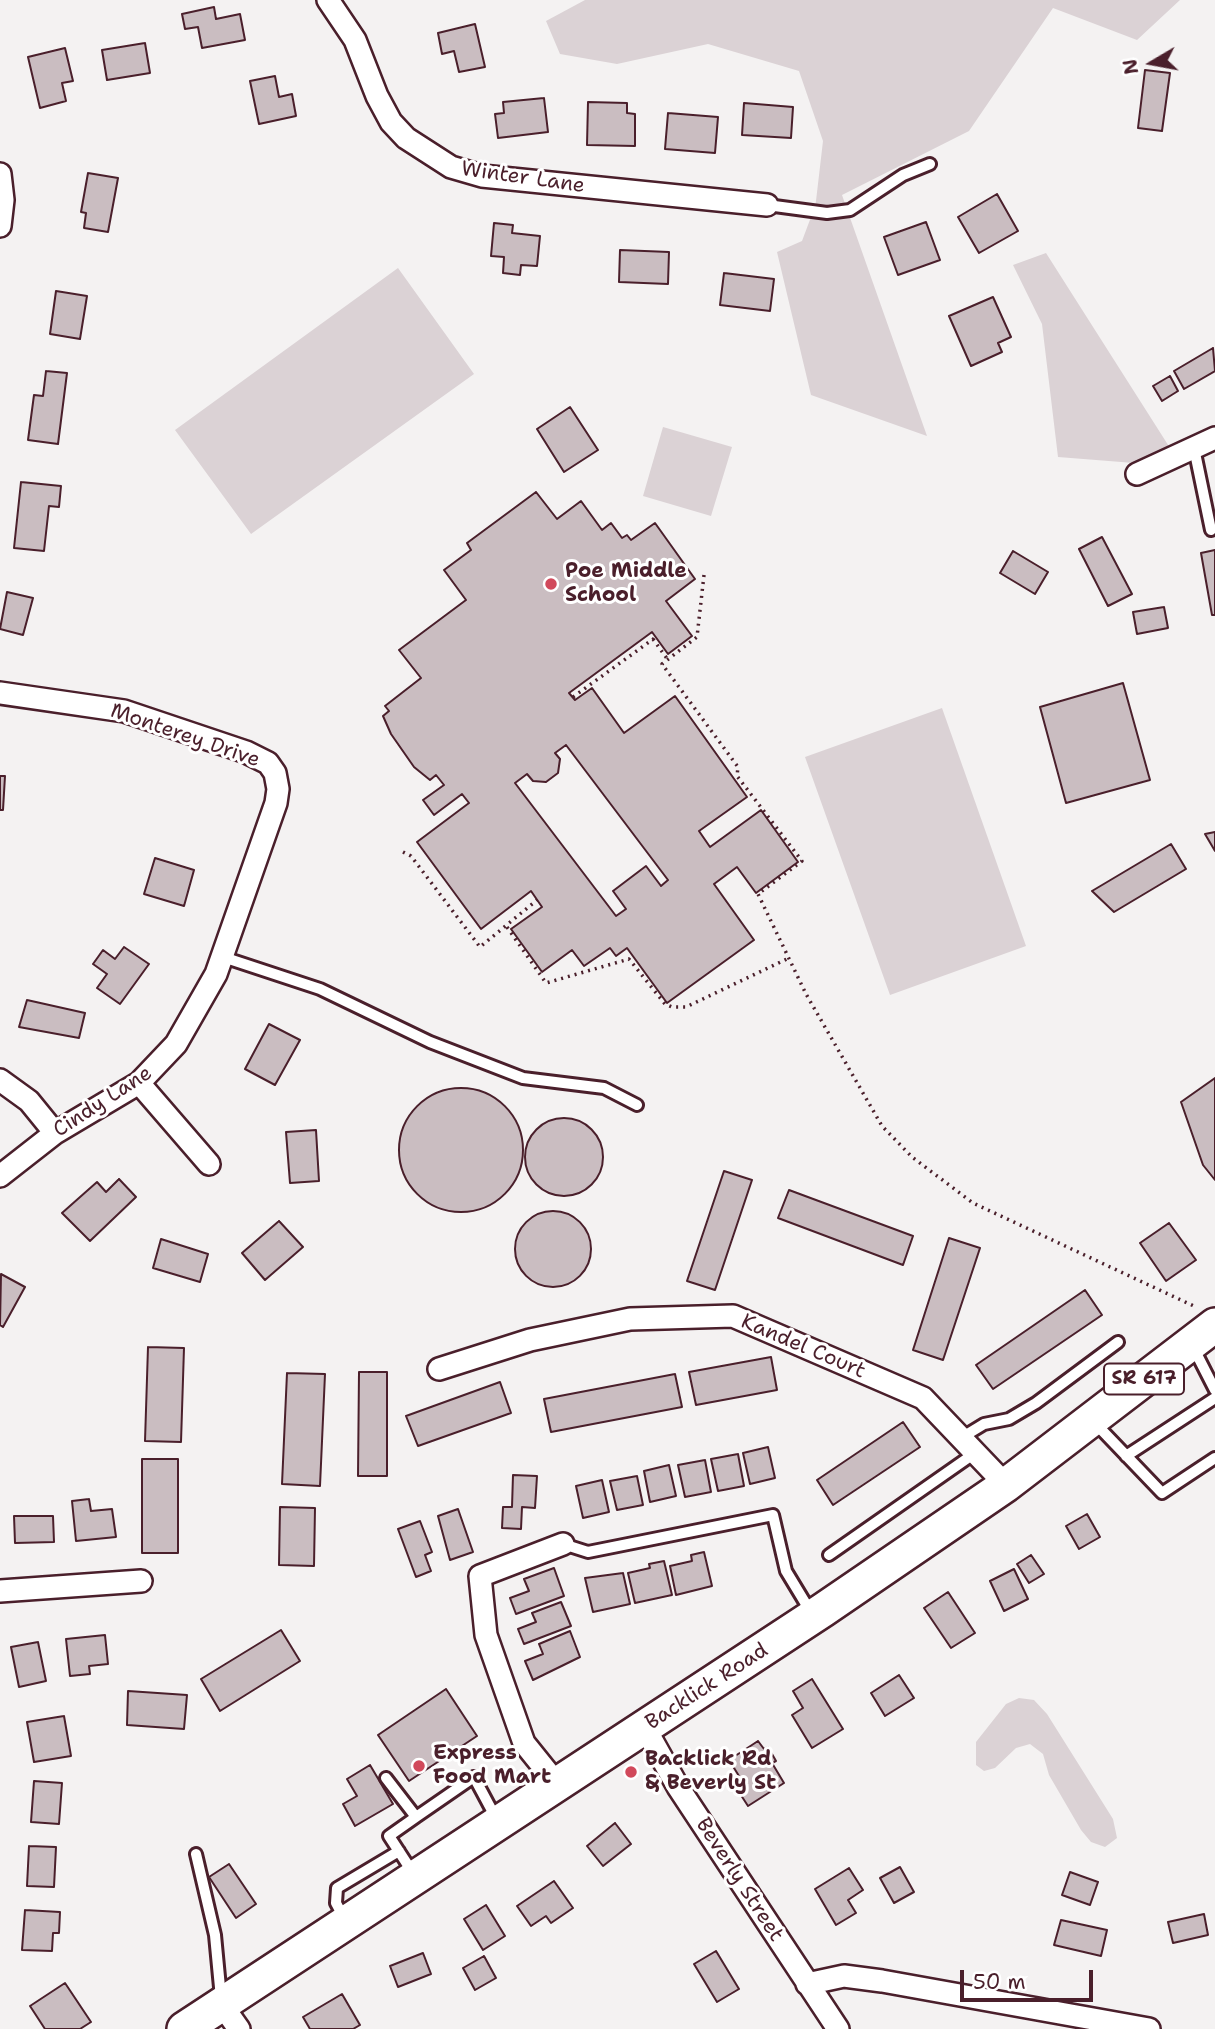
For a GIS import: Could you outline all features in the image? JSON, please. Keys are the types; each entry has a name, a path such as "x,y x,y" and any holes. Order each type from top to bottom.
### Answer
{"main road":[{"name":"Backlick Road","path":"184,2029 230,2017 346,1924 407,1864 498,1823 813,1617 1006,1485 1091,1420 1203,1326"}],"street":[{"name":"Winter Lane","path":"328,0 355,40 391,121 417,147 451,167 482,176 766,205"},
{"path":"0,174 3,201 0,226"},
{"path":"1137,474 1215,438"},
{"name":"Monterey Drive","path":"0,693 124,711 258,756 268,763 275,773 278,789 276,803 243,902"},
{"name":"Cindy Lane","path":"0,1175 55,1133 139,1083 176,1044 195,1015 223,957 243,902"},
{"path":"0,1080 29,1101 55,1133"},
{"path":"139,1083 209,1164"},
{"name":"Kandel Court","path":"439,1369 530,1340 630,1319 733,1316 923,1398 1006,1485"},
{"path":"557,1784 524,1743 486,1635 480,1576 563,1544"},
{"path":"0,1591 141,1581"},
{"name":"Beverly Street","path":"645,1728 678,1787 838,2029"},
{"path":"807,1983 844,1976 882,1981 1149,2029"}],"lane":[{"path":"766,205 827,214 850,210 903,175 930,164"},
{"path":"1194,448 1211,530"},
{"path":"223,957 320,989 430,1042 523,1078 604,1088 637,1105"},
{"path":"1203,1326 1215,1390"},
{"path":"829,1555 968,1446 984,1424 1009,1419 1036,1403 1118,1342"},
{"path":"1126,1456 1215,1398"},
{"path":"1091,1420 1162,1493 1215,1458"},
{"path":"563,1544 588,1552 773,1515 786,1571 813,1617"},
{"path":"407,1864 389,1836 474,1777 498,1823"},
{"path":"386,1778 416,1817"},
{"path":"196,1854 230,2017"}],"path":[{"path":"704,575 697,637 662,664 738,767 737,776 802,861 758,894 806,994 882,1126 912,1157 973,1203 1203,1326"},
{"path":"573,698 655,638 668,660"},
{"path":"403,852 411,856 480,947 537,900"},
{"path":"507,927 546,984 632,959 665,1003 672,1007 686,1007 789,958"}],"shaded area":[{"path":"585,0 1180,0 1137,40 1053,8 969,131 842,195 927,436 811,395 777,252 802,241 811,217 814,218 823,141 799,71 708,44 617,64 560,54 546,21"},
{"path":"1046,253 1170,448 1134,463 1058,457 1042,324 1013,265"},
{"path":"398,268 474,374 251,534 175,430"},
{"path":"663,427 732,447 711,516 643,496"},
{"path":"942,708 1026,946 890,995 805,757"},
{"path":"1019,1698 1034,1700 1047,1714 1113,1819 1117,1838 1105,1847 1091,1842 1081,1830 1049,1775 1043,1754 1030,1744 1016,1748 995,1768 984,1771 976,1765 976,1742 1006,1704"}],"building":[{"path":"214,7 216,19 240,14 245,40 202,48 198,27 185,29 182,14"},
{"path":"475,24 485,67 459,72 454,51 442,54 438,33"},
{"path":"145,43 150,73 107,80 102,50"},
{"path":"65,48 73,81 62,83 66,101 40,108 28,57"},
{"path":"1145,70 1170,73 1162,131 1138,128"},
{"path":"275,76 279,97 292,94 296,116 259,124 250,81"},
{"path":"544,98 548,132 498,138 495,114 504,113 503,102"},
{"path":"588,102 627,103 627,113 635,114 635,146 587,145"},
{"path":"744,103 793,107 791,138 742,135"},
{"path":"668,113 718,117 715,153 665,149"},
{"path":"88,173 118,178 108,232 84,228 86,213 81,212"},
{"path":"997,194 1018,231 979,253 958,217"},
{"path":"926,222 940,260 898,275 884,237"},
{"path":"494,223 513,225 512,233 540,236 537,266 521,265 520,275 503,273 504,257 491,256"},
{"path":"620,250 669,252 668,284 619,282"},
{"path":"724,273 774,279 770,311 720,305"},
{"path":"56,291 87,296 80,339 50,334"},
{"path":"993,297 1011,337 998,343 1002,352 971,366 949,316"},
{"path":"1213,348 1215,371 1184,389 1174,371"},
{"path":"46,371 67,373 58,444 28,440 34,395 43,396"},
{"path":"1170,376 1178,391 1162,401 1153,386"},
{"path":"570,407 598,450 564,472 537,429"},
{"path":"21,482 61,486 59,507 49,506 44,551 14,548"},
{"path":"536,492 557,519 581,501 602,530 611,523 622,538 627,535 631,540 655,523 695,579 666,601 692,636 668,654 652,632 569,693 575,700 592,688 624,733 675,696 747,797 699,831 710,847 761,810 798,862 756,893 737,867 714,884 754,940 667,1003 627,948 616,956 610,948 584,966 572,950 542,972 511,929 542,907 531,891 481,929 417,842 469,803 462,794 434,815 423,800 444,785 436,775 430,780 414,767 391,734 383,716 389,711 385,706 421,678 399,650 466,600 444,570 471,550 467,543","holes":["566,745 668,880 661,886 646,866 613,891 626,909 616,916 515,783 527,774 533,781 546,782 558,773 560,759 555,753"]},
{"path":"1102,537 1132,594 1108,606 1079,549"},
{"path":"1215,550 1215,615 1212,615 1201,553"},
{"path":"1013,551 1048,572 1035,594 1000,573"},
{"path":"7,592 33,598 23,635 0,629"},
{"path":"1164,607 1168,628 1137,634 1133,612"},
{"path":"1123,683 1150,780 1066,803 1040,707"},
{"path":"0,776 5,776 3,810 0,810"},
{"path":"1215,832 1215,851 1205,834"},
{"path":"1171,844 1186,869 1114,912 1092,891"},
{"path":"155,858 194,870 184,906 144,894"},
{"path":"124,947 149,964 120,1004 97,988 107,974 93,964 103,950 115,959"},
{"path":"27,1000 85,1013 79,1038 19,1027"},
{"path":"269,1024 300,1040 275,1085 245,1069"},
{"path":"1215,1078 1215,1180 1203,1165 1181,1102"},
{"path":"461,1088 485,1093 505,1106 518,1126 523,1150 518,1174 505,1194 485,1207 461,1212 437,1207 417,1194 404,1174 399,1150 404,1126 417,1106 437,1093"},
{"path":"564,1118 579,1121 596,1135 603,1157 600,1172 586,1189 564,1196 549,1193 532,1179 525,1157 528,1142 542,1125"},
{"path":"316,1130 319,1181 290,1183 286,1132"},
{"path":"724,1171 752,1180 715,1290 687,1281"},
{"path":"119,1179 136,1197 90,1241 62,1213 97,1182 106,1192"},
{"path":"789,1190 913,1236 903,1265 778,1218"},
{"path":"546,1211 560,1211 574,1217 585,1228 591,1249 588,1264 580,1276 560,1287 546,1287 532,1281 521,1270 515,1256 515,1242 521,1228 532,1217"},
{"path":"279,1221 303,1247 265,1280 242,1253"},
{"path":"1169,1223 1196,1260 1166,1281 1140,1243"},
{"path":"949,1238 980,1248 943,1360 913,1350"},
{"path":"161,1239 208,1254 200,1282 153,1268"},
{"path":"1,1274 25,1287 3,1327 0,1325"},
{"path":"1085,1290 1102,1315 993,1389 976,1365"},
{"path":"148,1347 184,1348 181,1442 145,1441"},
{"path":"771,1357 777,1390 696,1405 689,1372"},
{"path":"359,1372 387,1372 387,1476 358,1476"},
{"path":"287,1373 325,1374 320,1486 282,1484"},
{"path":"675,1374 682,1407 551,1432 544,1399"},
{"path":"500,1382 511,1413 418,1446 406,1416"},
{"path":"903,1422 920,1447 833,1505 817,1480"},
{"path":"768,1447 775,1478 750,1484 743,1453"},
{"path":"738,1454 744,1486 718,1491 711,1459"},
{"path":"142,1459 178,1459 178,1553 142,1553"},
{"path":"705,1460 711,1492 685,1497 678,1465"},
{"path":"669,1465 676,1496 650,1502 644,1471"},
{"path":"513,1475 537,1476 535,1508 522,1507 521,1529 502,1528 503,1507 512,1507"},
{"path":"637,1476 643,1505 617,1510 610,1481"},
{"path":"602,1480 609,1512 583,1518 576,1486"},
{"path":"89,1499 91,1511 112,1509 116,1537 76,1541 72,1501"},
{"path":"280,1507 315,1508 314,1566 279,1565"},
{"path":"458,1509 473,1552 450,1560 438,1516"},
{"path":"1087,1514 1100,1537 1079,1549 1066,1526"},
{"path":"14,1516 53,1516 54,1542 15,1543"},
{"path":"420,1521 432,1552 425,1555 431,1571 416,1577 398,1529"},
{"path":"704,1552 712,1586 676,1595 670,1566 692,1561 691,1555"},
{"path":"1031,1555 1044,1574 1029,1583 1017,1564"},
{"path":"664,1561 672,1595 635,1603 628,1573 650,1568 649,1564"},
{"path":"554,1568 564,1596 516,1614 510,1598 529,1591 524,1579"},
{"path":"1014,1569 1028,1599 1004,1611 990,1581"},
{"path":"623,1573 630,1604 593,1612 585,1578"},
{"path":"948,1592 975,1633 951,1648 924,1608"},
{"path":"561,1602 571,1626 524,1644 518,1629 536,1622 532,1613"},
{"path":"281,1630 300,1661 220,1711 201,1679"},
{"path":"570,1631 580,1657 533,1680 525,1661 543,1654 539,1644"},
{"path":"105,1635 108,1664 89,1666 90,1674 70,1676 66,1639"},
{"path":"38,1642 46,1681 19,1687 11,1647"},
{"path":"899,1675 914,1698 885,1716 871,1693"},
{"path":"812,1679 843,1729 812,1748 792,1715 803,1708 793,1691"},
{"path":"446,1689 477,1736 409,1781 378,1735"},
{"path":"128,1691 187,1695 184,1729 127,1725"},
{"path":"64,1716 71,1756 34,1762 27,1722"},
{"path":"758,1741 764,1749 768,1747 776,1761 772,1763 784,1783 748,1806 737,1789 744,1784 729,1760"},
{"path":"370,1765 393,1804 355,1826 343,1804 357,1796 347,1779"},
{"path":"34,1781 62,1783 59,1824 31,1822"},
{"path":"615,1823 631,1844 603,1866 587,1846"},
{"path":"29,1846 56,1847 54,1887 27,1886"},
{"path":"229,1864 256,1904 236,1918 209,1877"},
{"path":"900,1867 914,1892 894,1903 880,1878"},
{"path":"849,1868 863,1890 848,1900 856,1913 836,1925 815,1889"},
{"path":"1070,1872 1098,1882 1090,1905 1062,1895"},
{"path":"554,1881 573,1908 551,1923 546,1916 531,1926 517,1906"},
{"path":"486,1905 505,1936 483,1950 464,1919"},
{"path":"25,1910 60,1912 59,1933 53,1933 52,1951 22,1950"},
{"path":"1204,1914 1208,1935 1173,1943 1168,1922"},
{"path":"1061,1920 1107,1930 1101,1956 1054,1945"},
{"path":"716,1951 739,1989 717,2002 694,1964"},
{"path":"423,1953 431,1974 398,1987 390,1966"},
{"path":"484,1956 496,1978 475,1990 463,1968"},
{"path":"65,1983 91,2022 80,2029 45,2029 30,2006"},
{"path":"342,1994 360,2025 353,2029 310,2029 303,2017"}],"place":[{"name":"Poe Middle School","path":"551,584"},
{"name":"Express Food Mart","path":"419,1766"},
{"name":"Backlick Rd & Beverly St","path":"631,1772"}]}
